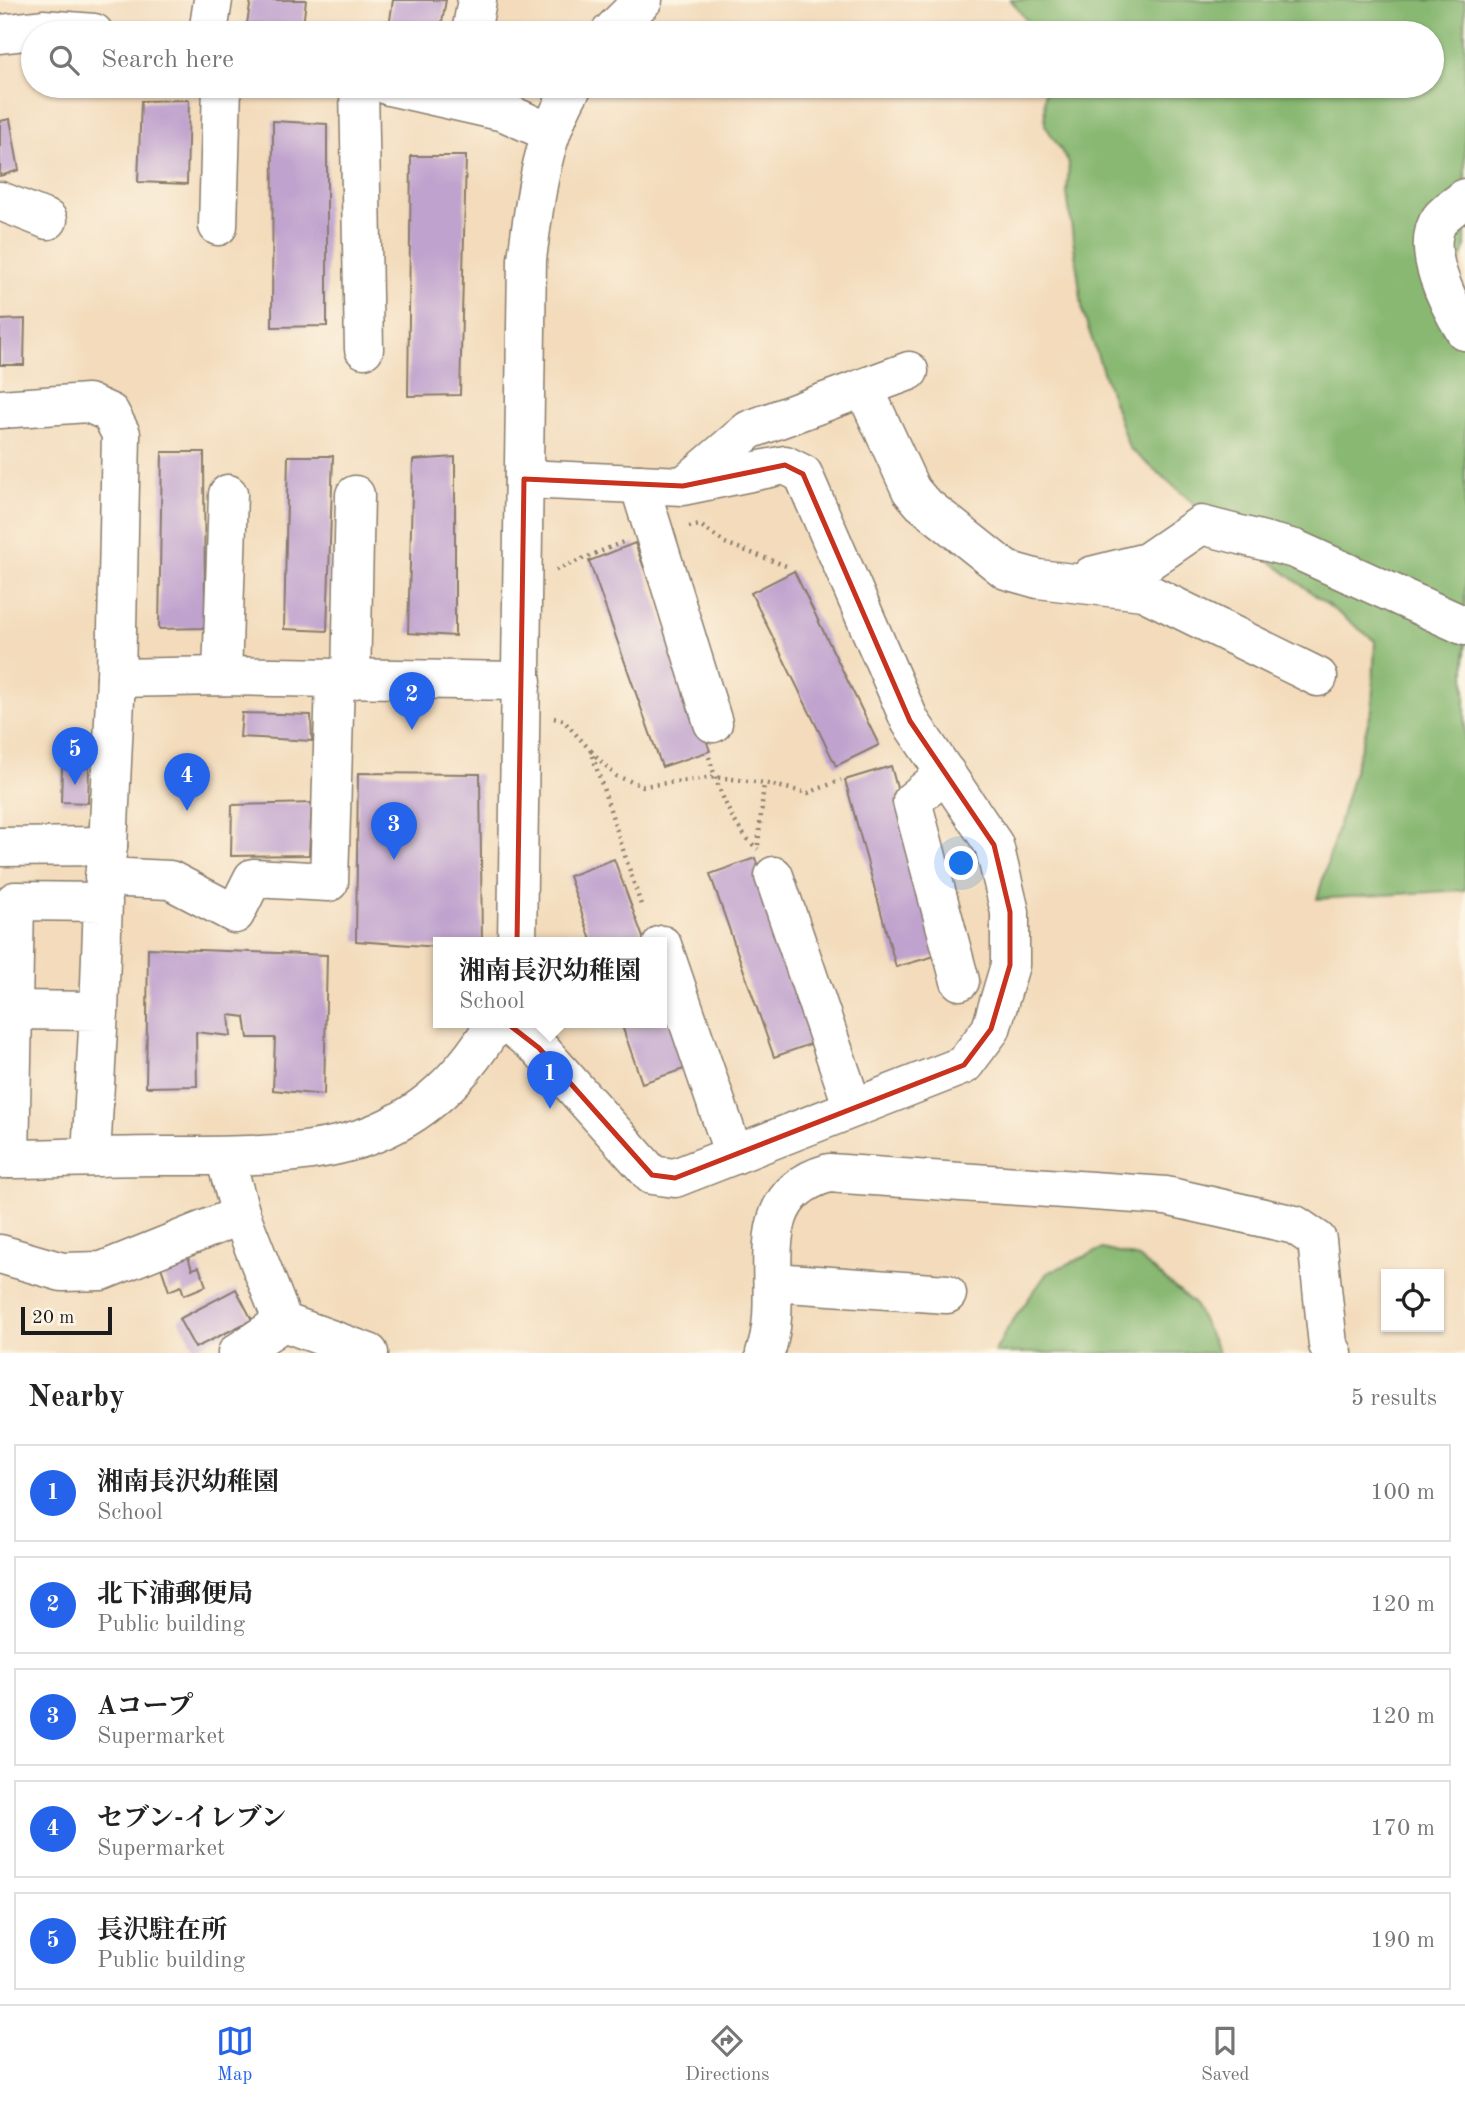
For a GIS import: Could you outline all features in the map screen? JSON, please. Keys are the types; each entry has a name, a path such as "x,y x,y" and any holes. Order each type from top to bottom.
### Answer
{"street":[{"path":"210,21 214,0"},
{"path":"473,21 477,0"},
{"path":"622,21 643,0"},
{"path":"0,34 21,32"},
{"path":"218,226 222,98"},
{"path":"359,98 365,349"},
{"path":"471,98 551,133"},
{"path":"517,937 527,259 537,179 551,133 567,98"},
{"path":"1465,198 1439,220 1432,246 1446,299 1465,331"},
{"path":"0,201 48,219"},
{"path":"683,486 749,430 909,371"},
{"path":"864,388 911,490 922,503 1006,570 1038,579 1143,592 1318,677"},
{"path":"0,409 88,403 110,413 121,434 116,678 108,846 104,877 170,880 235,914 253,878 328,882 355,495"},
{"path":"513,1028 539,1048 652,1175 675,1178 964,1065 991,1029 1010,965 1010,912 994,845 910,721 803,474 785,465 683,486 524,479"},
{"path":"639,484 711,740"},
{"path":"222,676 228,494"},
{"path":"1069,582 1147,562 1201,525 1295,549 1465,626"},
{"path":"116,678 222,676 343,680 522,698"},
{"path":"946,773 912,801 960,981"},
{"path":"0,846 108,846"},
{"path":"774,876 853,1108"},
{"path":"91,1156 103,902 15,901 13,1010 5,1159 91,1156 225,1157 316,1151 365,1139 414,1116 456,1078 491,1028"},
{"path":"667,963 734,1155"},
{"path":"13,1010 99,1011"},
{"path":"225,1157 241,1215 283,1322 369,1353"},
{"path":"765,1353 772,1335 774,1227 787,1196 809,1179 830,1173 1166,1196 1294,1225 1317,1240 1328,1345 1332,1353"},
{"path":"0,1254 62,1272 103,1271 241,1215"},
{"path":"773,1282 947,1294"},
{"path":"237,1353 283,1322"}],"path":[{"path":"522,698 563,720 616,776 643,786 715,777 764,783 808,793 841,780"},
{"path":"711,740 715,777 744,838 759,850 757,832 764,783"},
{"path":"591,751 655,929"}],"highlighted area":[{"path":"785,465 803,474 910,721 994,845 1010,912 1010,965 991,1029 964,1065 675,1178 652,1175 539,1048 499,1017 512,984 517,942 524,479 683,486"}],"green space":[{"path":"1011,0 1465,0 1465,249 1455,273 1465,292 1465,890 1317,899 1372,709 1375,641 1191,501 1129,448 1083,313 1067,193 1069,163 1045,125 1044,98 1444,98 1444,21 1027,21"},
{"path":"1102,1249 1139,1258 1194,1304 1219,1353 994,1353 1009,1326 1047,1273"}],"building":[{"path":"251,0 306,0 304,21 247,21"},
{"path":"393,0 446,0 442,21 390,21"},
{"path":"189,100 187,184 138,182 141,101"},
{"path":"10,119 19,170 0,176 0,121"},
{"path":"273,121 327,124 327,326 272,327"},
{"path":"411,156 466,156 460,395 408,396"},
{"path":"25,319 24,365 0,365 0,320"},
{"path":"162,452 204,452 205,628 159,629"},
{"path":"288,456 333,456 327,631 284,629"},
{"path":"455,457 455,636 408,633 413,460"},
{"path":"635,543 710,751 662,767 589,561"},
{"path":"794,571 879,745 836,766 751,593"},
{"path":"242,713 311,715 312,741 240,737"},
{"path":"891,766 942,954 896,967 845,780"},
{"path":"62,768 89,768 88,803 61,802"},
{"path":"358,773 480,774 482,937 433,937 433,947 356,941"},
{"path":"312,803 309,855 231,856 232,805"},
{"path":"755,858 819,1041 774,1057 710,874"},
{"path":"614,859 643,937 590,937 569,876"},
{"path":"148,948 327,955 324,1095 273,1090 275,1038 248,1038 245,1017 229,1015 231,1036 196,1032 197,1086 146,1087"},
{"path":"667,1005 690,1067 642,1083 623,1028 667,1028"},
{"path":"187,1254 192,1269 199,1267 206,1286 184,1295 181,1286 169,1291 161,1267"},
{"path":"236,1289 252,1320 195,1348 179,1319"}],"place":[{"name":"北下浦郵便局","path":"412,730"},
{"name":"長沢駐在所","path":"75,785"},
{"name":"セブン-イレブン","path":"187,811"},
{"name":"Aコープ","path":"394,860"},
{"name":"湘南長沢幼稚園","path":"550,1109"}]}
